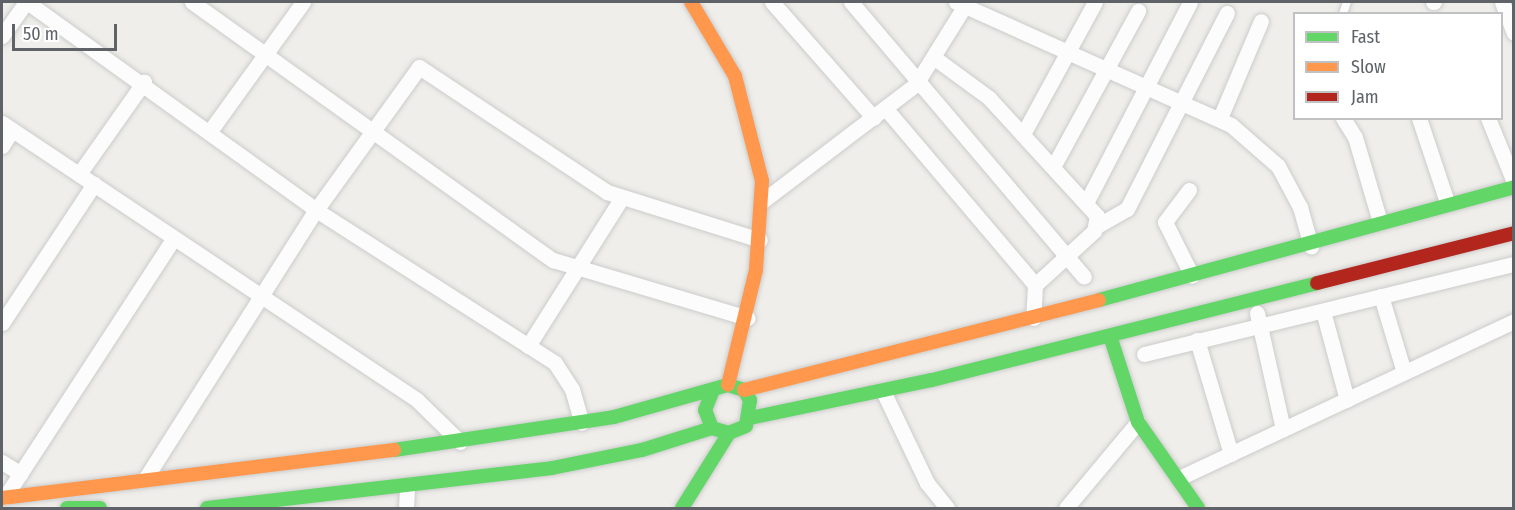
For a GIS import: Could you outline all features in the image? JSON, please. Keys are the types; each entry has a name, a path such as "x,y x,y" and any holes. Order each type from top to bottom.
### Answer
{"main road":[{"path":"691,2 745,101 764,200 748,318 728,386"},
{"path":"3,498 460,442 582,423 711,393 728,386 744,390 1311,246 1447,202 1514,187"},
{"path":"682,508 729,433 750,418 883,391 1514,233"},
{"path":"1110,336 1138,422 1198,508"},
{"path":"744,390 750,418"},
{"path":"711,393 705,410 712,428"},
{"path":"207,508 407,489 599,459 712,428 729,433"},
{"path":"67,508 95,507"}],"street":[{"path":"2,36 27,2 144,82 316,210 528,346 565,374 582,423"},
{"path":"192,2 370,130 576,271 748,318"},
{"path":"210,131 303,2"},
{"path":"772,2 880,113 1035,285"},
{"path":"851,2 916,84 1084,277"},
{"path":"1023,134 1072,52 1095,2"},
{"path":"1086,203 1149,86 1190,2"},
{"path":"1502,2 1514,33"},
{"path":"764,200 916,84 936,58 963,3 1220,118 1278,166 1300,207 1311,246"},
{"path":"1053,168 1110,69 1138,11"},
{"path":"1033,318 1035,285 1097,226 1127,208 1186,102 1227,13"},
{"path":"1220,118 1261,21"},
{"path":"936,58 975,85 1023,134 1086,203 1097,226"},
{"path":"145,479 316,210 411,72 427,68 621,199 760,240"},
{"path":"79,174 144,82"},
{"path":"1344,120 1355,137 1380,222"},
{"path":"1420,120 1447,202"},
{"path":"1489,120 1514,182"},
{"path":"2,146 7,127 262,294 431,411 460,442"},
{"path":"2,323 94,184"},
{"path":"1189,189 1166,222 1192,276"},
{"path":"528,346 621,199"},
{"path":"3,498 21,474 174,238"},
{"path":"1144,354 1260,323 1323,311 1514,264"},
{"path":"1381,296 1404,372"},
{"path":"1254,298 1283,429"},
{"path":"1323,311 1347,400"},
{"path":"1179,478 1514,321"},
{"path":"1197,340 1231,454"},
{"path":"883,391 927,483 947,508"},
{"path":"1066,508 1138,422"},
{"path":"2,462 21,474"},
{"path":"406,508 407,489"}],"traffic: fast":[{"path":"1099,300 1514,187"},
{"path":"750,418 932,380 1317,283"},
{"path":"1110,336 1138,422 1198,508"},
{"path":"394,450 614,417 728,385 744,390 750,400 746,426 729,433 712,428 705,410 712,393"},
{"path":"207,508 552,468 642,450 712,428"},
{"path":"682,508 729,433"},
{"path":"67,508 100,508"}],"traffic: slow":[{"path":"691,2 735,76 762,181 756,270 728,385"},
{"path":"744,390 1099,300"},
{"path":"2,498 394,450"}],"traffic: jam":[{"path":"1317,283 1514,233"}]}
